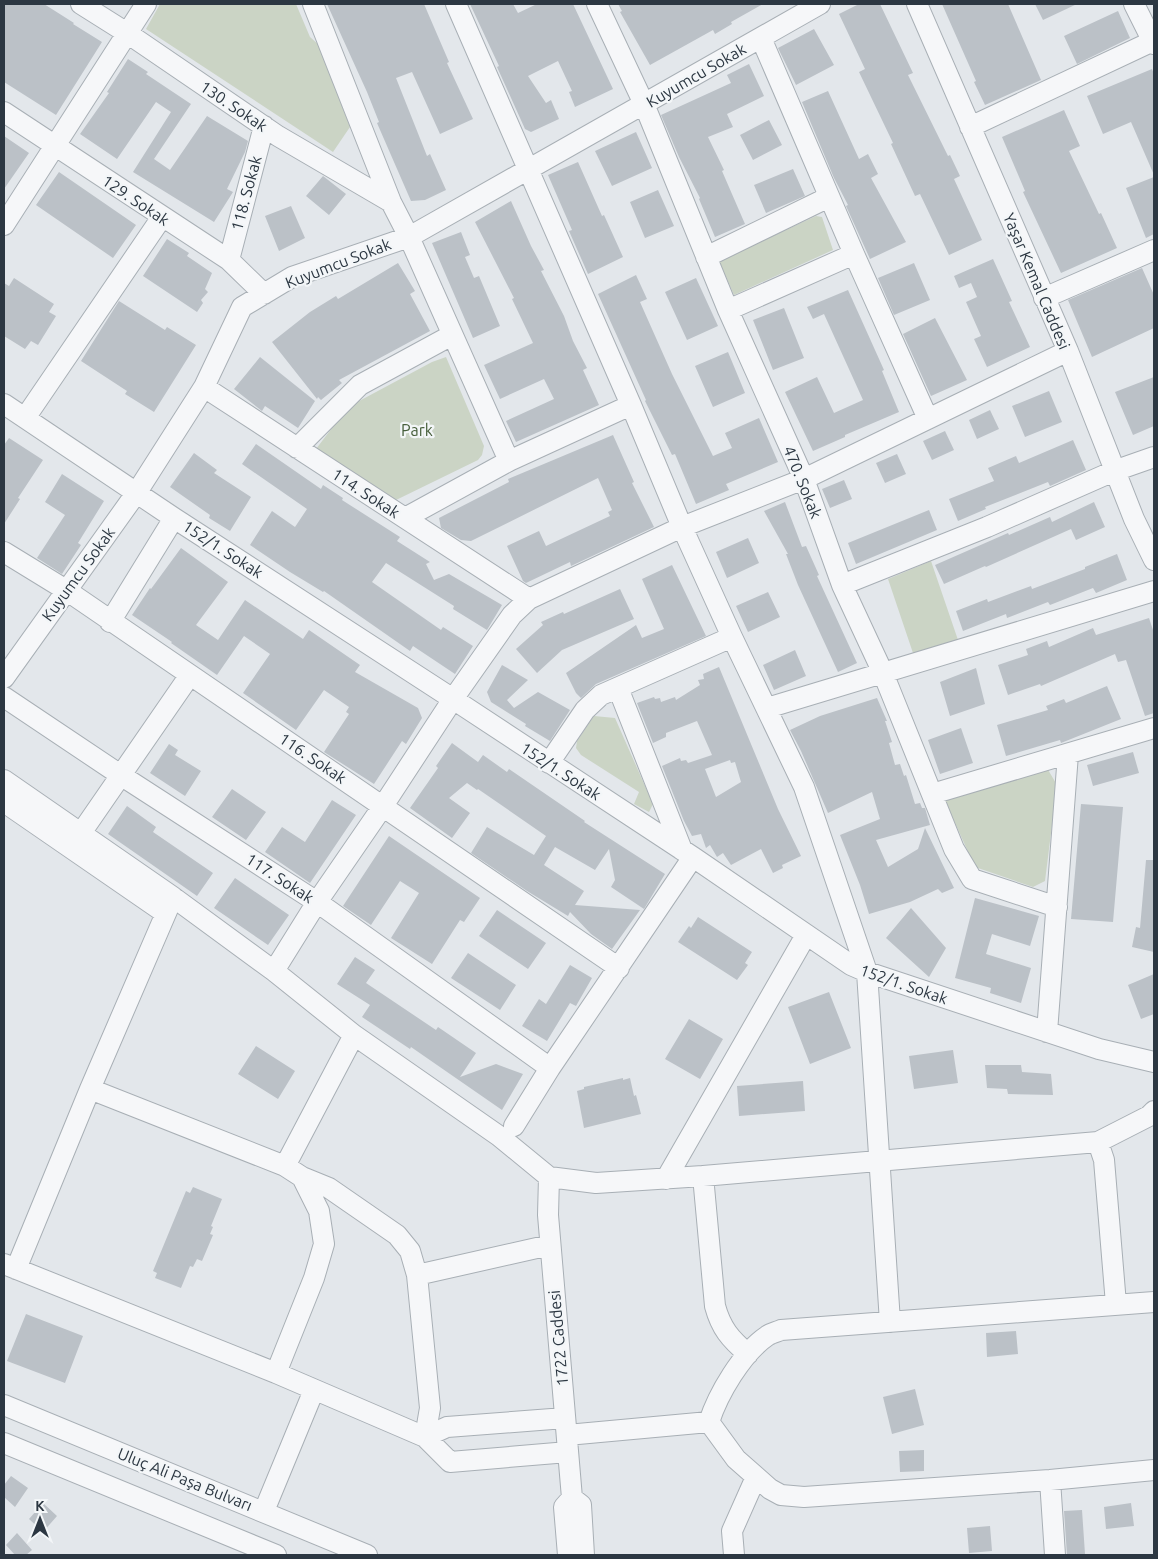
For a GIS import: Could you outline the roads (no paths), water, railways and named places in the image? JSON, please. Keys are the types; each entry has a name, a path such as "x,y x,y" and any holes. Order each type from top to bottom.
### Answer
{"street":[{"name":"130. Sokak","path":"81,4 264,126 391,202"},
{"path":"4,225 146,4"},
{"path":"313,4 391,202 409,237 509,461"},
{"path":"456,4 631,405 682,527 804,787 867,972 890,1322"},
{"name":"470. Sokak","path":"597,4 644,104 728,310 804,479 842,585 883,673 954,849 972,879 1057,907"},
{"name":"Kuyumcu Sokak","path":"4,678 137,492 204,388 242,307 292,277 409,237 820,4"},
{"name":"Yaşar Kemal Caddesi","path":"917,4 1068,351 1114,471 1154,560"},
{"path":"970,126 1154,43 1134,4"},
{"path":"761,38 829,197 928,419"},
{"name":"129. Sokak","path":"4,112 229,260 264,294"},
{"name":"118. Sokak","path":"229,260 264,126"},
{"path":"706,257 829,197"},
{"path":"25,418 162,217"},
{"path":"1044,298 1154,250"},
{"path":"728,310 854,254"},
{"path":"298,448 360,385 452,335"},
{"path":"274,971 317,902 453,699 512,615 529,598 682,527 804,479 1068,351"},
{"name":"114. Sokak","path":"204,388 529,598"},
{"name":"152/1. Sokak","path":"4,404 174,518 687,853 851,966 1099,1049 1154,1062"},
{"path":"406,518 509,461 631,405"},
{"path":"842,585 987,527 1114,471 1154,456"},
{"path":"110,622 174,518"},
{"name":"116. Sokak","path":"4,552 66,590 110,622 619,968"},
{"path":"767,708 1154,591"},
{"path":"548,763 585,710 601,696 732,637"},
{"path":"81,833 190,676"},
{"path":"514,1126 550,1068 619,968 687,853 618,688"},
{"name":"117. Sokak","path":"4,696 122,776 317,902 550,1068"},
{"path":"932,794 1154,728"},
{"path":"1047,1032 1068,754"},
{"path":"4,780 81,833 169,905"},
{"path":"4,802 274,971 354,1035 499,1136 549,1177 596,1183 666,1179 1098,1142 1149,1116 1154,1111"},
{"path":"169,905 90,1090 10,1266 276,1373 425,1437 450,1462 567,1435 709,1422"},
{"path":"666,1179 806,935"},
{"path":"285,1166 354,1035"},
{"path":"90,1090 285,1166 302,1177 330,1188 397,1235 410,1251 417,1275 430,1408 425,1437"},
{"path":"1098,1142 1104,1160 1116,1304"},
{"path":"703,1176 714,1306 718,1320 731,1340 748,1354"},
{"path":"276,1373 314,1278 324,1244 319,1211 302,1177"},
{"name":"1722 Caddesi","path":"549,1177 548,1215 550,1245 572,1498 564,1507 568,1555"},
{"path":"417,1275 550,1245"},
{"path":"709,1422 721,1392 748,1354 768,1335 781,1330 1154,1302"},
{"path":"264,1511 314,1390"},
{"name":"Uluç Ali Paşa Bulvarı","path":"4,1405 367,1555"},
{"path":"709,1422 736,1459 770,1489 781,1495 804,1497 1050,1480 1154,1470"},
{"path":"425,1437 447,1428 567,1435"},
{"path":"4,1443 276,1555"},
{"path":"734,1555 732,1531 756,1477"},
{"path":"1050,1480 1055,1555"},
{"name":"1722 Caddesi","path":"572,1498 581,1505 584,1555"}],"park label":[{"name":"Park","path":"417,430"}]}
